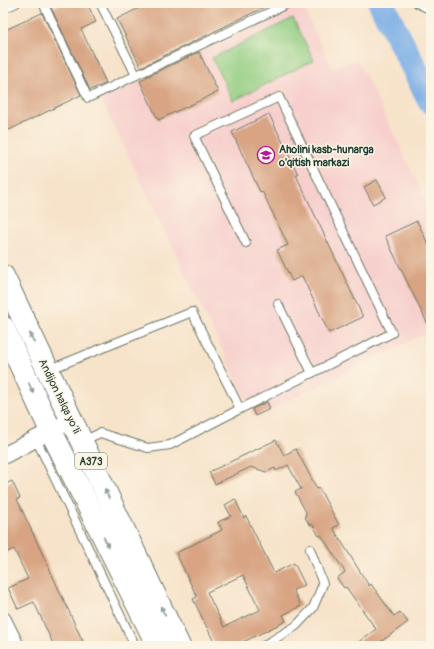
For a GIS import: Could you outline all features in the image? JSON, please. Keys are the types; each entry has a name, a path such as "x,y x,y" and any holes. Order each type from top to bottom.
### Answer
{"highway":[{"name":"Andijon halqa yo‘li","path":"3,276 180,646"},
{"name":"Andijon halqa yo‘li","path":"3,327 44,435 158,646"}],"street":[{"path":"4,452 44,435 72,420"},
{"path":"3,620 16,646"}],"lane":[{"path":"3,10 16,3"},
{"path":"43,3 88,98 288,3"},
{"path":"100,3 136,75"},
{"path":"417,3 431,10"},
{"path":"82,442 100,433 148,448 170,445 392,333 279,97 194,136 246,244"},
{"path":"278,304 312,373"},
{"path":"47,370 192,312 240,409"},
{"path":"44,435 135,646"},
{"path":"263,646 296,626 313,608 323,584 310,549"}],"shaded area":[{"name":"Aholini kasb-hunarga o'qitish markazi","path":"301,3 332,68 358,60 431,211 431,331 255,417 101,100"}],"green space":[{"path":"293,18 314,60 233,101 212,58"}],"building":[{"path":"62,3 87,3 96,22 81,29 106,83 90,90 51,8"},
{"path":"149,3 273,3 141,67 117,19"},
{"path":"42,13 81,95 3,133 3,31"},
{"path":"199,52 218,92 158,120 140,81"},
{"path":"269,114 363,317 329,333 302,276 292,281 277,250 288,245 262,191 260,192 232,132"},
{"path":"377,180 386,197 373,204 364,187"},
{"path":"417,221 431,250 431,331 385,236"},
{"path":"267,402 270,409 255,416 252,409"},
{"path":"276,440 284,455 296,449 317,489 319,488 339,525 333,528 369,586 371,584 394,616 400,612 408,622 375,646 353,646 376,629 346,587 344,588 337,578 345,572 321,535 319,536 313,525 309,524 305,517 306,512 295,492 301,489 288,465 276,471 275,468 266,472 251,467 215,484 209,472"},
{"path":"12,481 20,498 17,499 85,646 54,646 34,602 18,609 8,588 28,579 14,549 3,554 3,485"},
{"path":"235,499 244,518 246,516 274,573 294,563 305,585 293,590 301,606 283,615 286,621 235,646 216,646 193,599 197,597 176,553 222,530 218,522 231,516 225,505","holes":["243,575 260,610 224,627 207,592"]}],"waterway":[{"path":"381,3 431,101"}],"place":[{"name":"Aholini kasb-hunarga o'qitish markazi","path":"266,155"}]}
